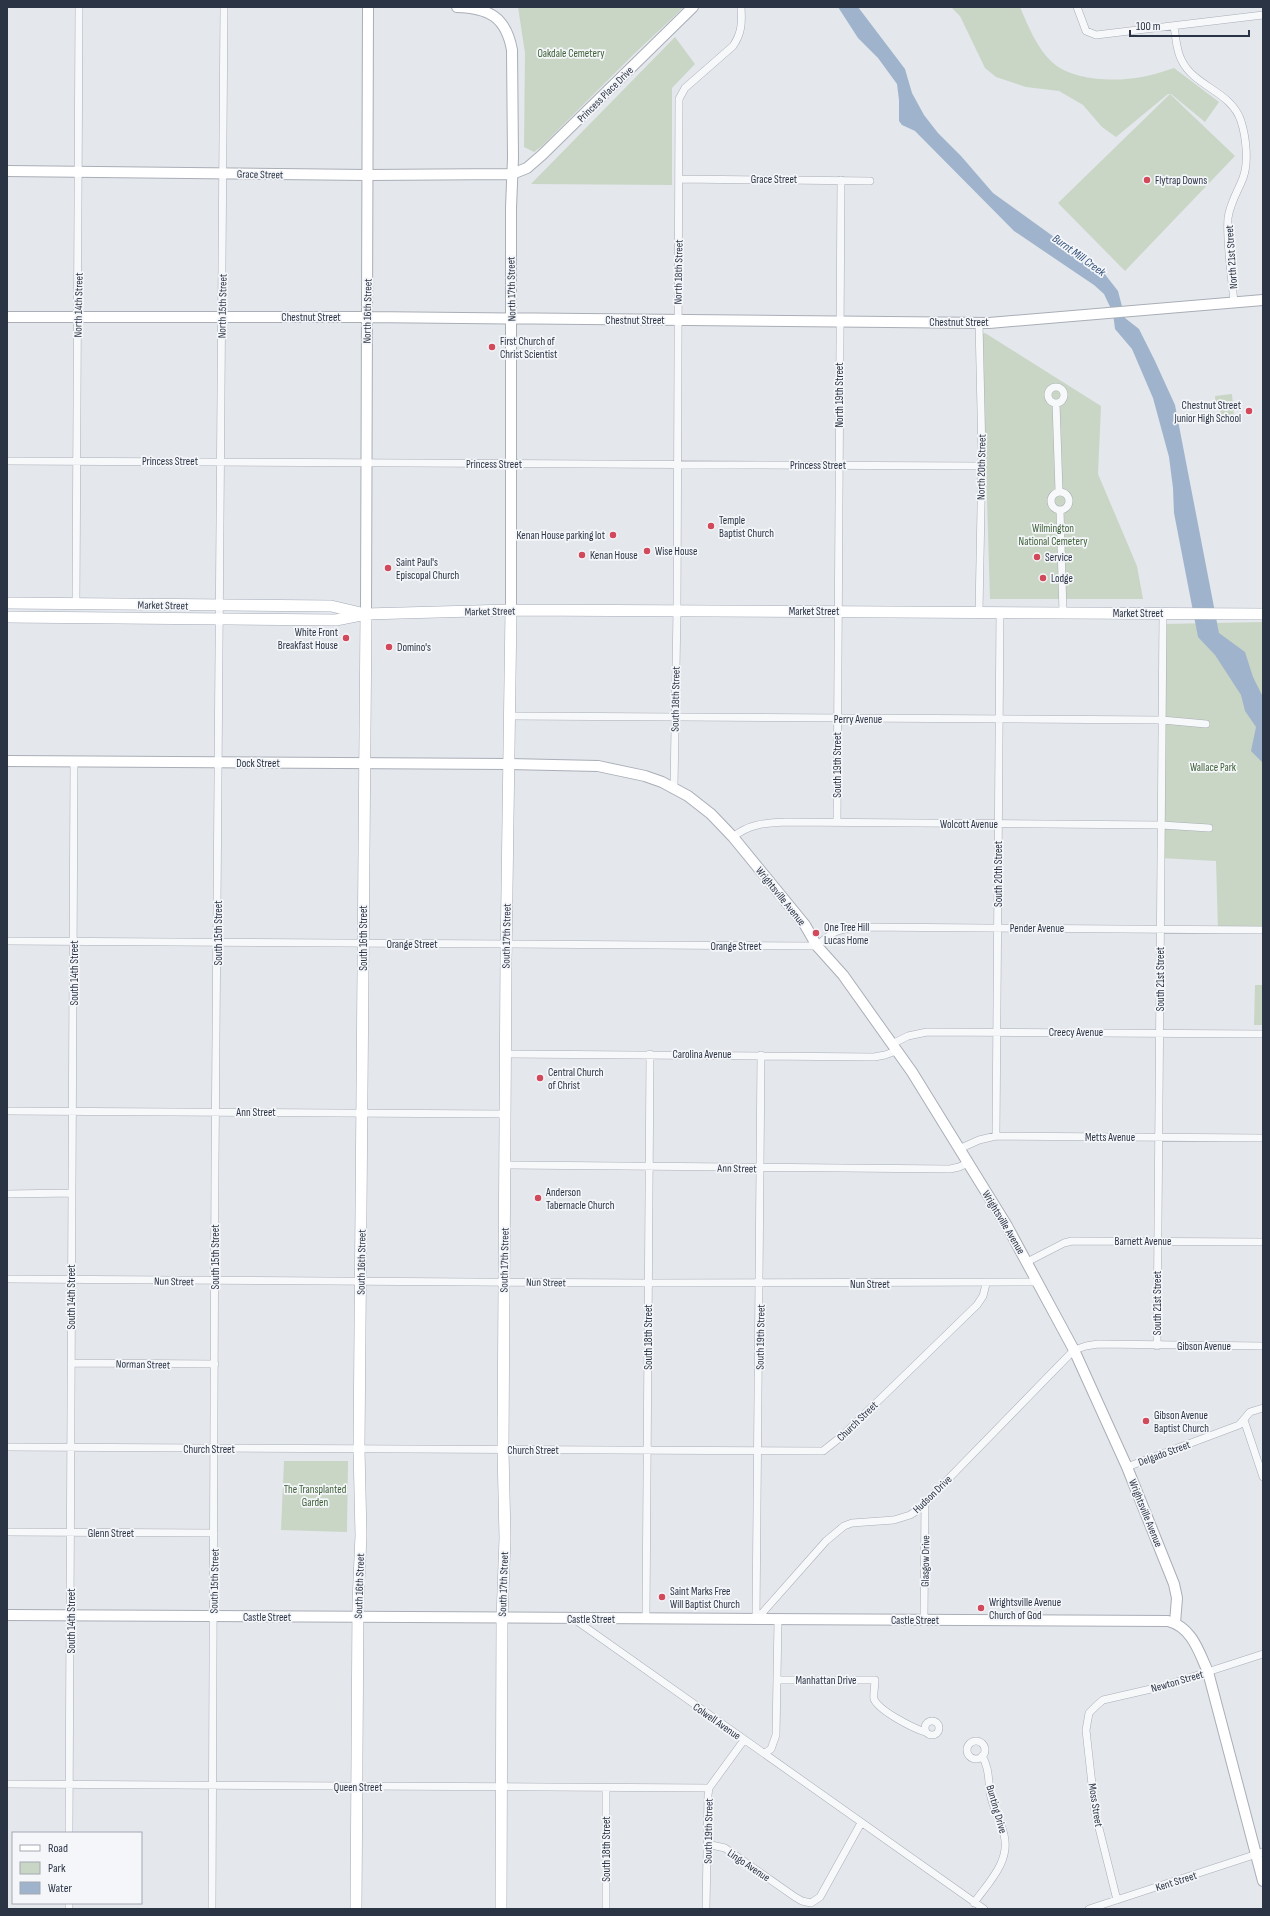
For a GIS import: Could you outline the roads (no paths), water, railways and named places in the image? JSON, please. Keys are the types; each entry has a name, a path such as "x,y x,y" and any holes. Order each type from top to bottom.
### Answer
{"main road":[{"name":"Market Street","path":"7,603 331,606 366,614"},
{"name":"Market Street","path":"7,617 336,620 366,614 511,610 1263,614"},
{"name":"South 17th Street","path":"501,1909 502,1619 505,1538 503,1450 506,945 511,610"},
{"name":"South 16th Street","path":"356,1909 358,1617 361,1534 359,1449 366,614"}],"street":[{"name":"North 14th Street","path":"76,604 79,7"},
{"name":"North 15th Street","path":"221,605 224,7"},
{"name":"North 16th Street","path":"366,614 366,175 368,7"},
{"name":"North 17th Street","path":"457,7 482,9 498,20 508,35 513,60 512,174 510,208 512,319 511,610"},
{"name":"Princess Place Drive","path":"512,174 527,168 547,150 693,7"},
{"name":"North 18th Street","path":"677,610 679,99 685,88 733,46 738,39 742,26 742,7"},
{"path":"1077,7 1086,31 1091,34 1102,35 1263,15"},
{"name":"North 21st Street","path":"1174,26 1179,55 1184,65 1192,74 1230,102 1238,112 1242,125 1246,169 1231,205 1228,219 1234,303"},
{"name":"Grace Street","path":"7,171 366,175 512,174"},
{"name":"Grace Street","path":"679,179 870,181"},
{"name":"North 19th Street","path":"839,611 839,322 841,180"},
{"name":"Chestnut Street","path":"7,317 366,317 979,323 1130,312 1263,300"},
{"name":"North 20th Street","path":"979,323 981,398 979,612"},
{"path":"1056,403 1059,492"},
{"name":"Princess Street","path":"7,461 981,466"},
{"path":"1059,492 1065,494 1069,499 1066,508 1060,510 1052,506 1050,501 1052,496 1059,492"},
{"path":"1060,510 1063,612"},
{"name":"South 15th Street","path":"212,1909 218,762 221,605"},
{"name":"South 18th Street","path":"674,788 677,610"},
{"name":"South 19th Street","path":"837,823 839,611"},
{"name":"South 20th Street","path":"996,1136 1000,612"},
{"name":"South 21st Street","path":"1157,1346 1163,613"},
{"name":"Perry Avenue","path":"510,716 1162,720 1206,724"},
{"name":"Dock Street","path":"7,761 509,764"},
{"name":"South 14th Street","path":"69,1832 74,761"},
{"name":"Wrightsville Avenue","path":"509,764 598,766 639,774 674,788 711,814 733,837 805,925 817,946 843,975 912,1072 1027,1262 1074,1350 1127,1467 1174,1584 1177,1598 1175,1623"},
{"name":"Wolcott Avenue","path":"733,837 745,829 764,823 1161,825 1209,828"},
{"name":"Pender Avenue","path":"817,946 829,934 845,928 1263,930"},
{"name":"Orange Street","path":"7,941 817,946"},
{"name":"Creecy Avenue","path":"894,1047 908,1036 927,1032 1263,1034"},
{"name":"Carolina Avenue","path":"506,1054 874,1057 886,1055 894,1047"},
{"name":"South 18th Street","path":"646,1619 650,1054"},
{"name":"South 19th Street","path":"756,1620 759,1451 762,1055"},
{"name":"Ann Street","path":"7,1111 505,1114"},
{"name":"Metts Avenue","path":"959,1149 979,1140 996,1136 1263,1138"},
{"name":"Ann Street","path":"505,1165 950,1169 968,1163"},
{"path":"7,1194 72,1193"},
{"name":"Barnett Avenue","path":"1027,1262 1069,1242 1263,1242"},
{"name":"Nun Street","path":"7,1279 760,1284 986,1284 1037,1282"},
{"name":"Church Street","path":"7,1447 816,1452 829,1448 977,1305 983,1296 986,1284"},
{"name":"Gibson Avenue","path":"1074,1350 1098,1344 1157,1346 1263,1346"},
{"name":"Hudson Drive","path":"756,1620 826,1541 844,1526 852,1523 894,1520 914,1513 1074,1350"},
{"name":"Norman Street","path":"71,1363 215,1364"},
{"name":"Delgado Street","path":"1127,1467 1239,1425 1250,1412 1263,1408"},
{"path":"1244,1420 1263,1477"},
{"name":"Glasgow Drive","path":"924,1620 925,1502"},
{"name":"Glenn Street","path":"7,1532 214,1533"},
{"name":"Castle Street","path":"7,1615 502,1619 1160,1621 1175,1623"},
{"name":"Colwell Avenue","path":"574,1619 984,1909"},
{"path":"765,1753 771,1749 776,1735 778,1620"},
{"path":"1175,1623 1185,1629 1193,1640 1208,1672 1259,1854 1263,1881"},
{"name":"Newton Street","path":"1092,1709 1103,1700 1164,1686 1263,1654"},
{"name":"Manhattan Drive","path":"777,1680 875,1680 874,1699 880,1707 914,1728 925,1732"},
{"name":"Moss Street","path":"1092,1709 1087,1720 1086,1730 1096,1812 1117,1900"},
{"name":"South 19th Street","path":"706,1909 709,1788 744,1740"},
{"name":"Bunting Drive","path":"974,1903 1001,1864 1006,1846 1003,1830 993,1803 987,1766 982,1756"},
{"name":"Queen Street","path":"7,1784 606,1789 709,1788"},
{"name":"South 18th Street","path":"606,1789 606,1909"},
{"name":"Lingo Avenue","path":"707,1844 725,1848 789,1893 808,1903 819,1899 861,1823"},
{"name":"Kent Street","path":"1089,1909 1259,1854"}],"water":[{"name":"Burnt Mill Creek","path":"838,7 858,7 905,69 912,93 924,115 938,133 961,156 993,193 1104,273 1118,291 1125,318 1139,329 1175,405 1219,633 1245,652 1253,677 1263,697 1263,763 1251,751 1256,727 1245,711 1241,695 1215,655 1198,637 1174,513 1173,488 1169,457 1153,398 1132,349 1115,329 1113,313 1104,294 1094,285 1014,231 915,131 902,125 899,121 897,84 878,58 858,38"}],"place":[{"name":"Flytrap Downs","path":"1147,180"},
{"name":"First Church of Christ Scientist","path":"492,347"},
{"name":"Chestnut Street Junior High School","path":"1249,411"},
{"name":"Temple Baptist Church","path":"711,526"},
{"name":"Kenan House parking lot","path":"613,535"},
{"name":"Wise House","path":"647,551"},
{"name":"Kenan House","path":"582,555"},
{"name":"Service","path":"1037,557"},
{"name":"Saint Paul's Episcopal Church","path":"388,568"},
{"name":"Lodge","path":"1043,578"},
{"name":"White Front Breakfast House","path":"346,638"},
{"name":"Domino's","path":"389,647"},
{"name":"One Tree Hill Lucas Home","path":"816,933"},
{"name":"Central Church of Christ","path":"540,1078"},
{"name":"Anderson Tabernacle Church","path":"538,1198"},
{"name":"Gibson Avenue Baptist Church","path":"1146,1421"},
{"name":"Saint Marks Free Will Baptist Church","path":"662,1597"},
{"name":"Wrightsville Avenue Church of God","path":"981,1608"}],"park label":[{"name":"Oakdale Cemetery","path":"571,53"},
{"name":"Wilmington National Cemetery","path":"1053,534"},
{"name":"Wallace Park","path":"1213,767"},
{"name":"The Transplanted Garden","path":"315,1495"}]}
